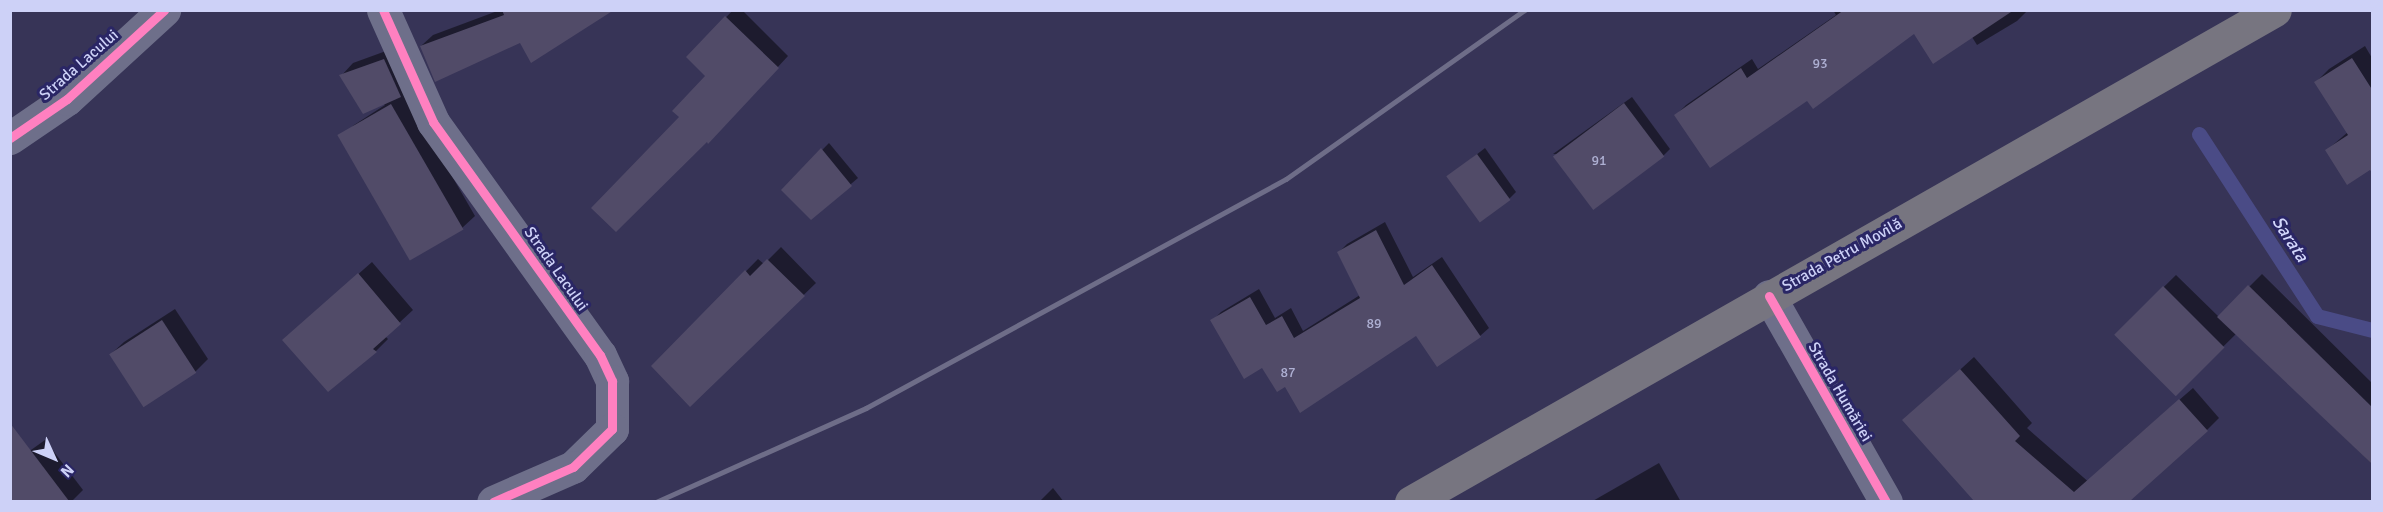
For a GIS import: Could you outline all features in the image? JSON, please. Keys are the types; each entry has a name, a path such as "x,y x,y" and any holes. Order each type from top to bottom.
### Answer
{"main road":[{"name":"Strada Petru Movilă","path":"1411,501 2275,10"}],"street":[{"name":"Strada Lacului","path":"10,138 67,99 164,10"},
{"name":"Strada Lacului","path":"383,10 433,122 600,356 612,381 612,429 573,467 493,501"},
{"name":"Strada Humăriei","path":"1769,296 1886,501"}],"building":[{"path":"502,10 614,10 531,63 520,43 435,82 420,46 504,15"},
{"path":"1844,10 2014,10 1933,64 1914,34 1813,109 1807,101 1710,168 1674,115 1741,68 1747,78"},
{"path":"725,16 779,68 708,144 707,142 616,232 591,208 679,117 672,111 705,76 686,57"},
{"path":"2352,58 2373,91 2373,174 2370,170 2347,185 2325,150 2348,135 2314,82"},
{"path":"384,59 401,97 363,114 339,75"},
{"path":"1624,103 1664,157 1593,210 1553,157"},
{"path":"391,104 464,230 410,261 337,135"},
{"path":"821,148 852,186 811,220 781,190"},
{"path":"1477,154 1511,200 1480,222 1446,176"},
{"path":"1376,230 1404,285 1432,265 1481,337 1437,367 1416,336 1300,413 1285,387 1277,392 1262,368 1244,379 1210,320 1250,297 1266,325 1282,316 1294,338 1360,298 1337,252"},
{"path":"767,259 805,296 690,407 651,366 745,270 750,276"},
{"path":"358,273 401,324 373,349 377,352 328,392 282,340"},
{"path":"2248,285 2373,408 2373,465 2217,317"},
{"path":"2163,286 2225,348 2176,396 2114,335"},
{"path":"162,320 196,373 143,407 109,354"},
{"path":"1960,369 2020,436 2015,441 2074,492 2179,399 2208,431 2130,501 1974,501 1902,420"},
{"path":"10,423 69,501 10,501"}],"waterway":[{"name":"Sarata","path":"2199,134 2317,316 2372,330"}],"railway":[{"path":"656,502 866,408 1286,179 1525,10"}],"cycle path":[{"path":"10,138 67,99 164,10"},
{"path":"383,10 433,122 600,355 612,381 612,429 573,467 493,502"},
{"path":"1769,296 1886,502"}]}
